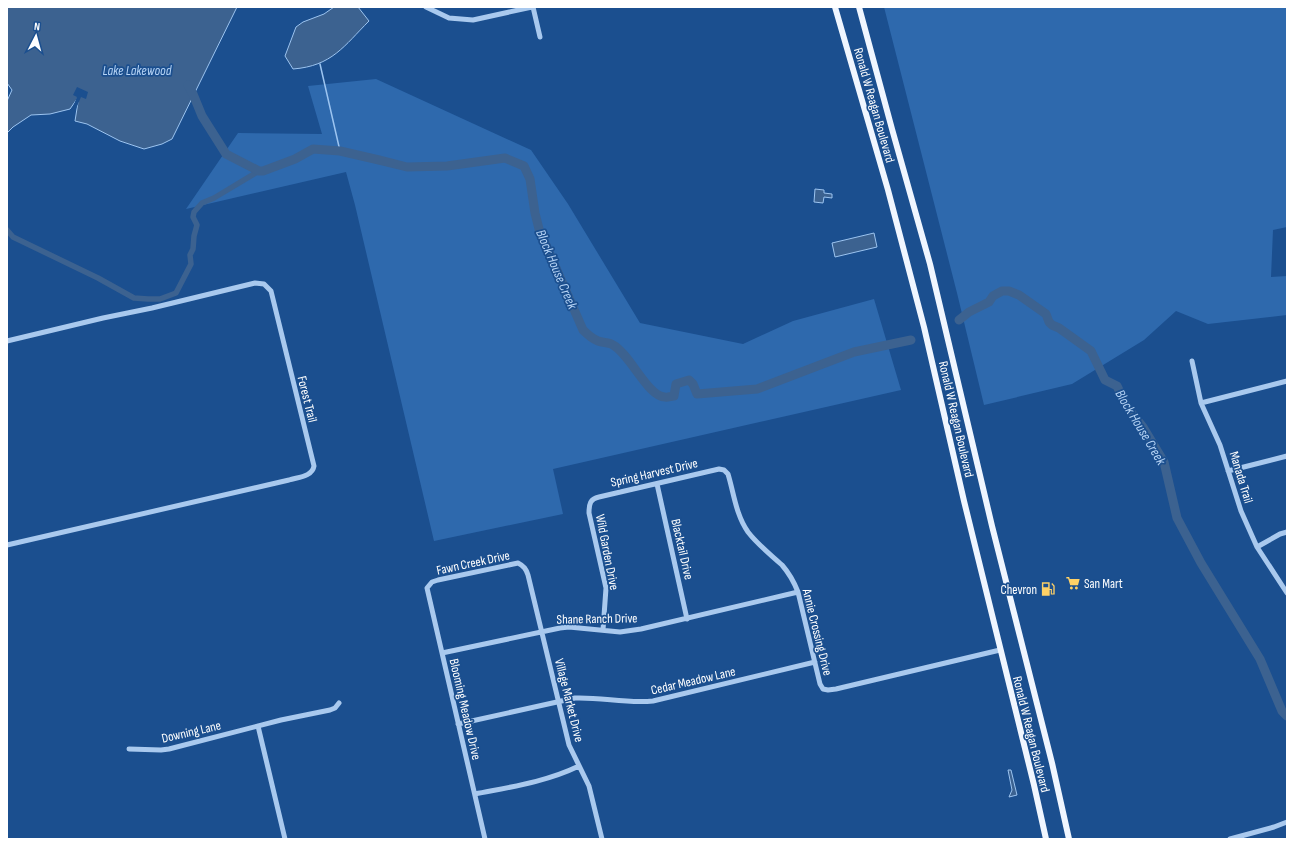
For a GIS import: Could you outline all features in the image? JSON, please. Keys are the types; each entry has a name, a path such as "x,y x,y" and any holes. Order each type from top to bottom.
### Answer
{"main road":[{"name":"Ronald W Reagan Boulevard","path":"835,7 888,190 924,327 1046,839"},
{"name":"Ronald W Reagan Boulevard","path":"859,7 930,264 992,526 1052,763 1069,839"}],"street":[{"path":"426,7 449,18 473,20 533,7 540,37"},
{"name":"Forest Trail","path":"7,341 152,308 232,287 255,282 264,284 271,291 314,466 310,473 289,480 7,545"},
{"name":"Manada Trail","path":"1192,361 1201,403 1220,445 1241,511 1257,547 1287,593"},
{"path":"1201,403 1287,381"},
{"path":"1228,471 1287,456"},
{"name":"Spring Harvest Drive","path":"590,501 594,498 714,469 724,470"},
{"name":"Annie Crossing Drive","path":"724,470 728,474 741,520 756,542 782,565 798,592 820,684 823,689 828,690 1000,650"},
{"name":"Blacktail Drive","path":"657,484 687,619"},
{"name":"Wild Garden Drive","path":"590,501 589,513 606,588 603,630"},
{"path":"1257,547 1280,534 1287,532"},
{"name":"Fawn Creek Drive","path":"428,585 438,580 512,564 518,563 523,565"},
{"name":"Village Market Drive","path":"523,565 528,574 569,745 589,786 602,839"},
{"name":"Blooming Meadow Drive","path":"428,585 427,593 485,839"},
{"name":"Shane Ranch Drive","path":"442,653 542,631 570,627 629,631 687,619 798,592"},
{"name":"Cedar Meadow Lane","path":"458,724 576,698 627,702 653,701 815,662"},
{"name":"Downing Lane","path":"128,749 169,749 258,726 330,710 335,708 339,703"},
{"path":"258,726 285,839"},
{"path":"475,794 551,777 579,766"},
{"path":"1230,839 1274,828 1287,822"}],"shaded area":[{"path":"884,7 1287,7 1287,227 1273,230 1271,277 1287,276 1287,315 1208,324 1176,311 1144,340 1072,384 984,405"},
{"path":"376,79 531,150 568,204 640,323 743,344 793,321 874,299 901,390 553,469 563,514 434,541 346,172 186,209 238,133 322,134 308,86"}],"water":[{"name":"Lake Lakewood","path":"7,7 237,7 172,139 162,144 144,149 120,141 87,124 75,121 79,96 70,109 50,114 31,115 7,133 7,101 12,90 7,83"},
{"path":"334,7 358,7 369,21 344,46 328,59 318,64 293,69 285,56 296,27 303,22 324,14"},
{"path":"815,189 824,190 824,193 832,194 832,198 824,197 823,203 814,202"},
{"path":"874,233 877,247 835,257 832,243"},
{"path":"1008,770 1011,770 1017,795 1009,797 1012,790"}],"pier":[{"path":"77,87 88,92 86,99 81,97 75,111 77,103 72,109 77,97 73,95"}],"waterway":[{"path":"320,64 340,151"},
{"name":"Block House Creek","path":"188,85 202,116 226,154 259,171 263,171 295,159 313,149 340,151 407,167 447,166 505,158 524,166 530,179 539,229 583,330 596,340 611,344 619,350 652,390 659,395 666,397 674,396 676,384 689,380 693,384 697,394 757,389 854,352 911,340"},
{"path":"7,230 13,237 98,278 134,298 160,299 176,293 191,264 190,255 193,249 197,225 193,217 194,212 202,203 214,198 259,171"},
{"name":"Block House Creek","path":"959,320 969,312 989,302 993,296 1002,291 1009,291 1019,295 1046,314 1052,325 1059,328 1091,351 1105,380 1117,386 1127,407 1143,427 1164,462 1177,518 1201,563 1260,659 1282,711 1287,716"}],"place":[{"name":"San Mart","path":"1073,583"},
{"name":"Chevron","path":"1048,589"}]}
